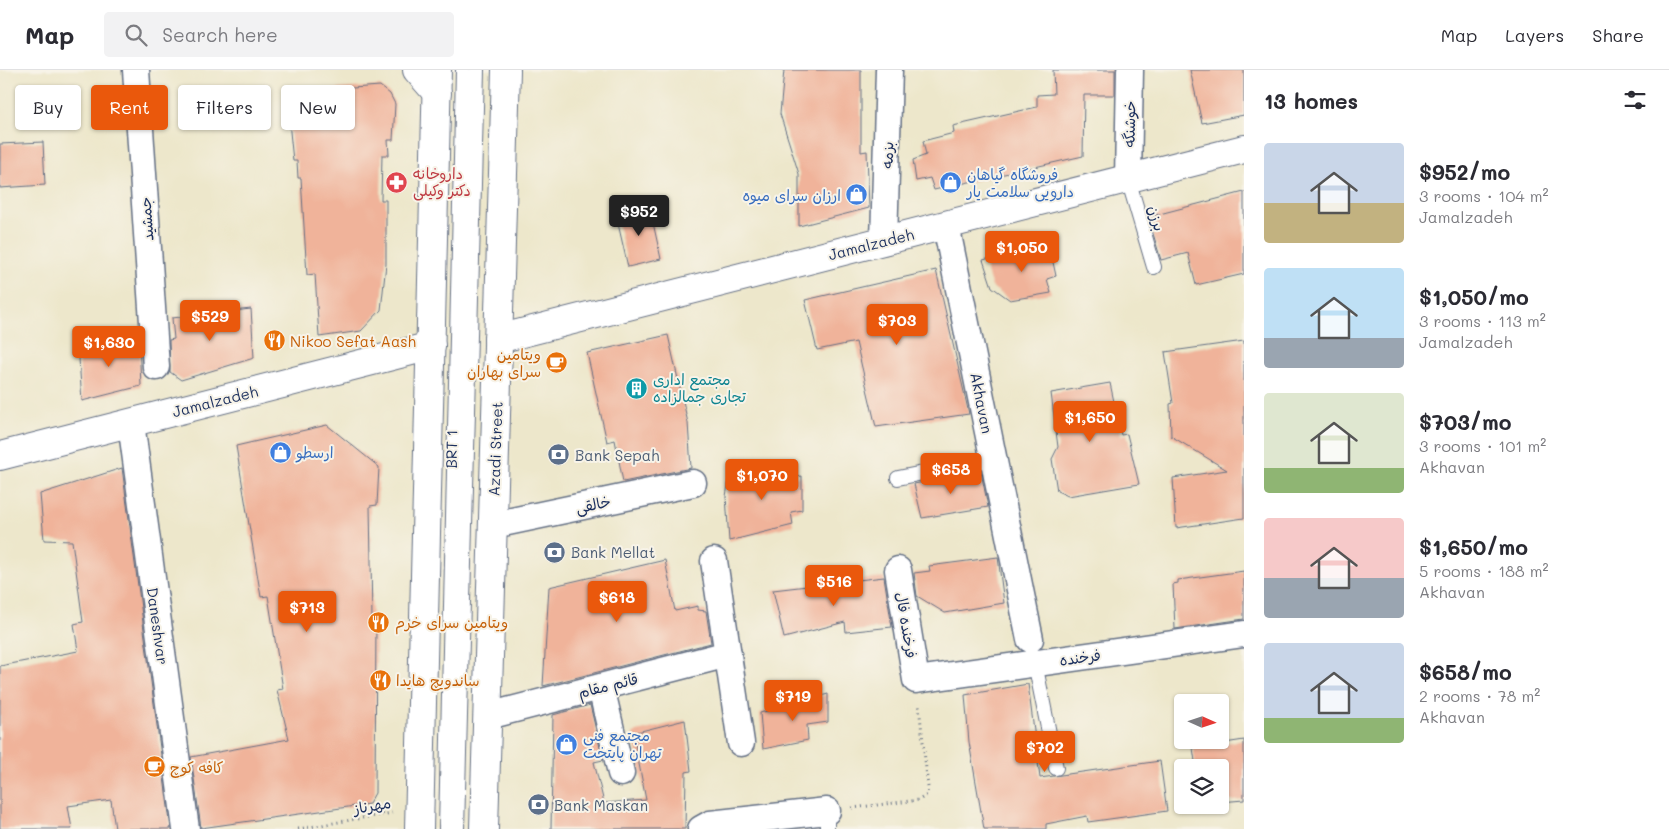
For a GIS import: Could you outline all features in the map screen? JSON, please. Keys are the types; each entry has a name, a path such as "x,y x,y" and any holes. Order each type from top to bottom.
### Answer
{"main road":[{"path":"417,70 437,81 419,818"},
{"name":"Azadi Street","path":"484,829 506,70"},
{"name":"Jamalzadeh","path":"498,339 1244,149"},
{"name":"Jamalzadeh","path":"0,456 431,346"}],"street":[{"name":"جمشید","path":"136,70 156,368"},
{"name":"بزمه","path":"884,241 889,70"},
{"name":"خوشنگه","path":"1128,179 1130,70"},
{"name":"Akhavan","path":"946,225 1032,651"},
{"name":"Daneshvar","path":"130,423 186,829"},
{"name":"خالقی","path":"493,525 693,483"},
{"path":"714,561 741,743"},
{"name":"فرخنده فال","path":"898,570 916,680"},
{"name":"فرخنده","path":"916,680 1032,651 1244,634"},
{"name":"قائم مقام","path":"488,716 728,654"},
{"path":"601,687 621,773"},
{"path":"702,829 710,824 827,820"}],"lane":[{"name":"BRT 1","path":"446,829 463,70"},
{"name":"BRT 1","path":"457,829 477,70"},
{"name":"برزن","path":"1128,179 1154,267"},
{"path":"898,478 993,459"},
{"path":"1032,651 1056,768"}],"path":[{"path":"827,820 919,800 927,795 928,787 916,680"},
{"name":"مهرناز","path":"298,829 419,818"}],"building":[{"path":"784,70 861,70 861,152 867,151 869,208 799,226 799,174 780,114"},
{"path":"1053,70 1115,70 1115,95 1084,95 1083,156 934,190 930,178 916,181 913,160 926,155 923,141 954,133 953,126 1037,107 1037,95 1054,94"},
{"path":"1190,70 1244,70 1244,115 1202,123"},
{"path":"380,86 390,94 395,104 393,140 388,140 389,155 382,155 381,200 386,200 386,264 381,310 361,331 319,337 315,274 307,275 301,178 298,178 297,161 293,161 290,130 355,130 355,88"},
{"path":"43,142 45,185 0,188 0,144"},
{"path":"1244,192 1244,274 1196,285 1188,253 1161,260 1148,217"},
{"path":"650,209 661,259 628,267 616,215"},
{"path":"1049,244 1056,276 1047,279 1051,293 1010,300 992,287 983,260"},
{"path":"936,270 969,414 876,427 856,342 817,350 805,300"},
{"path":"251,309 254,358 181,380 170,372 169,340 174,339 172,318"},
{"name":"مجتمع اداری تجاری جمالزاده","path":"668,335 688,423 691,468 623,482 615,440 607,442 587,353"},
{"path":"139,341 141,386 82,401 78,345"},
{"path":"1244,341 1244,518 1176,528 1173,478 1227,470 1171,436 1170,404 1173,403 1165,352"},
{"path":"1110,383 1121,435 1127,434 1139,484 1068,496 1057,491 1052,459 1058,447 1051,393"},
{"path":"327,425 379,467 377,505 370,506 372,618 376,617 375,793 369,804 201,828 191,757 289,739 277,690 283,689 268,596 261,597 236,446"},
{"path":"788,463 790,478 802,476 802,510 791,512 793,525 729,541 726,496 730,475"},
{"path":"122,468 171,829 115,829 111,800 68,806 72,829 0,829 0,666 78,651 74,624 83,622 72,541 44,540 40,494"},
{"path":"981,472 988,507 922,518 914,484"},
{"path":"998,557 1004,603 945,613 917,596 914,573 930,571 929,566"},
{"path":"665,560 675,611 698,606 698,610 706,611 711,643 543,686 549,587"},
{"path":"1244,571 1244,619 1175,629 1173,584 1178,583 1178,580"},
{"path":"884,577 892,627 846,632 845,622 784,638 773,590"},
{"path":"1028,684 1040,778 1160,761 1167,811 1088,822 1087,816 1046,824 1046,829 984,829 969,742 965,695"},
{"path":"828,694 828,722 807,725 808,740 763,749 760,713"},
{"path":"590,705 603,760 594,762 604,803 646,800 633,733 685,720 691,771 686,772 685,829 551,829 553,715"},
{"path":"1244,740 1244,800 1229,801 1229,759 1195,759 1193,749 1229,749 1229,742"}],"place":[{"name":"داروخانه دکتر وکیلی","path":"397,182"},
{"name":"فروشگاه گیاهان دارویی سلامت یار","path":"951,183"},
{"name":"ارزان سرای میوه","path":"857,195"},
{"name":"Nikoo Sefat Aash","path":"274,341"},
{"name":"ویتامین سرای بهاران","path":"557,363"},
{"name":"مجتمع اداری تجاری جمالزاده","path":"637,388"},
{"name":"ارسطو","path":"280,452"},
{"name":"Bank Sepah","path":"559,455"},
{"name":"Bank Mellat","path":"555,552"},
{"name":"ویتامین سرای خرم","path":"379,622"},
{"name":"ساندویچ هایدا","path":"380,680"},
{"name":"مجتمع فنی تهران پایتخت","path":"567,744"},
{"name":"کافه کوچ","path":"154,767"},
{"name":"Bank Maskan","path":"538,805"}]}
